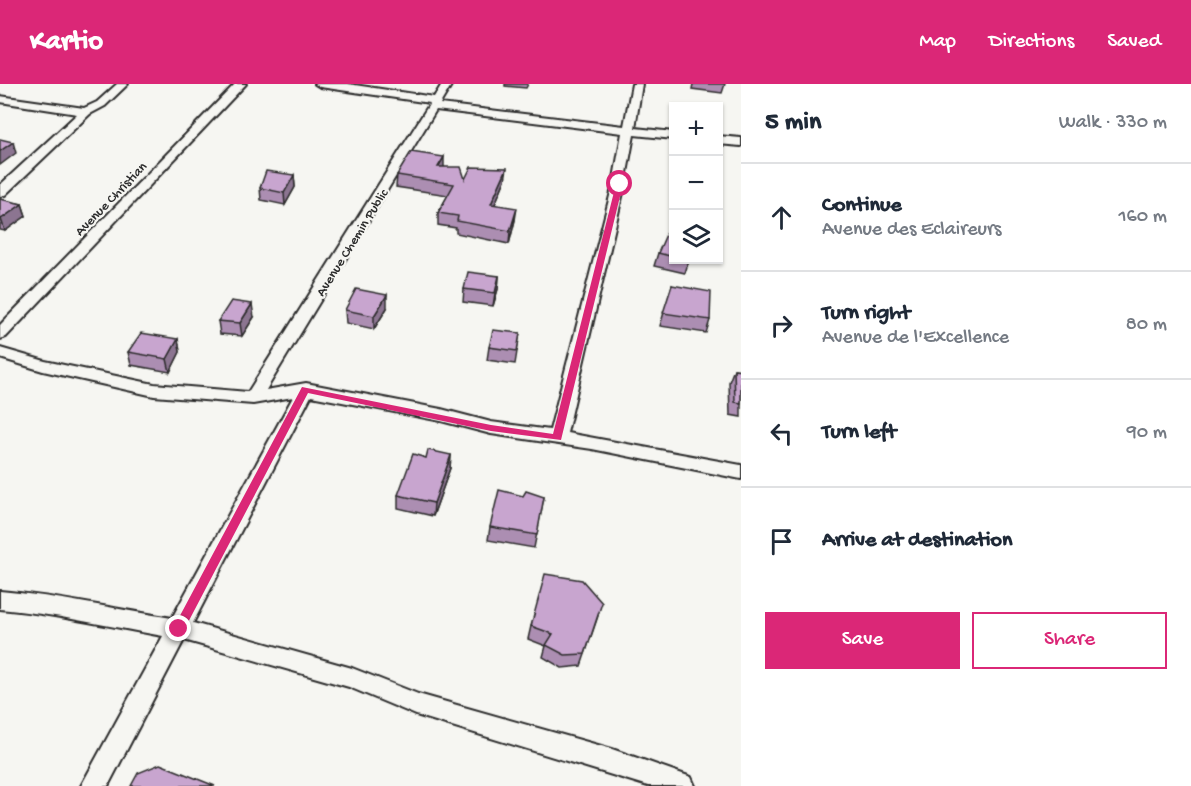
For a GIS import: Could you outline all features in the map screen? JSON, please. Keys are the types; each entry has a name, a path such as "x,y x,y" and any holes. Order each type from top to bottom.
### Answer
{"street":[{"path":"0,192 86,112 123,84"},
{"name":"Avenue Christian","path":"0,334 241,84"},
{"path":"320,84 390,92 436,104 669,135"},
{"name":"Avenue Chemin Public","path":"253,398 447,84"},
{"path":"557,438 620,184 637,84"},
{"path":"0,99 86,112"},
{"path":"723,140 741,142"},
{"path":"0,353 43,366 154,390 253,398 306,389 491,428 741,472"},
{"path":"94,786 306,389"},
{"path":"0,600 54,605 94,615 179,629 352,678 417,704 612,761 682,786"}],"building":[{"path":"0,139 13,142 0,151"},
{"path":"411,152 444,157 438,167 461,167 465,179 471,167 507,168 491,204 517,208 510,231 457,221 458,216 438,213 454,184 397,175"},
{"path":"266,171 294,175 284,193 260,188"},
{"path":"0,199 22,204 0,219"},
{"path":"668,230 669,230 669,256 658,253"},
{"path":"468,272 499,276 495,293 464,289"},
{"path":"672,285 711,292 710,320 663,313"},
{"path":"356,289 387,295 374,316 345,310"},
{"path":"231,301 252,304 240,323 218,321"},
{"path":"493,330 520,333 517,351 489,347"},
{"path":"141,333 178,339 167,359 128,352"},
{"path":"734,369 741,370 741,403 735,402"},
{"path":"428,450 451,455 434,503 398,495 413,454 426,458"},
{"path":"499,490 523,496 526,491 544,497 537,535 490,527"},
{"path":"545,574 582,580 602,603 585,654 565,655 546,645 553,634 531,626"},
{"path":"160,764 215,786 131,786 138,773"}],"route":[{"path":"179,629 306,389 491,428 557,438 602,249 620,184"}]}
